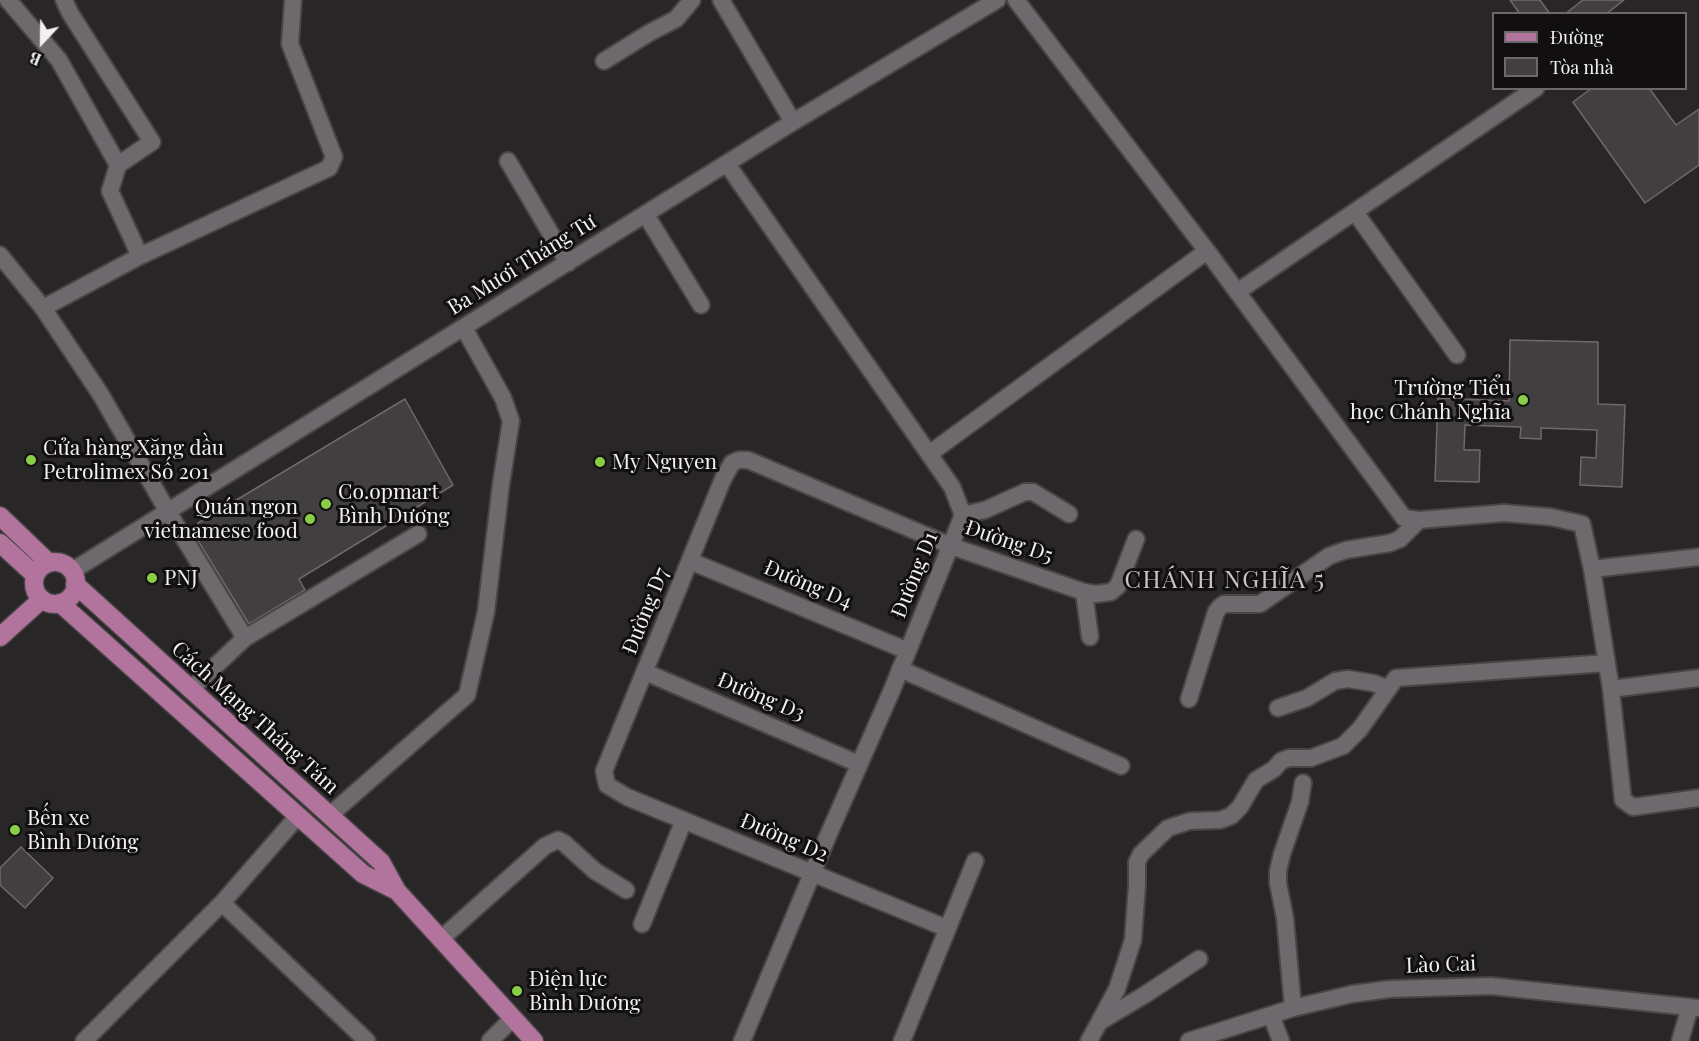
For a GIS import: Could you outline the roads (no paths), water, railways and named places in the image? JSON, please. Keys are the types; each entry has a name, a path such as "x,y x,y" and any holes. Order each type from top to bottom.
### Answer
{"main road":[{"path":"0,516 49,562 62,563 74,577 71,596 60,603 54,604 42,599 34,588 35,575 49,562"},
{"path":"0,543 35,575"},
{"name":"Cách Mạng Tháng Tám","path":"74,577 191,689 381,862 397,891 534,1041"},
{"path":"0,637 42,599"},
{"name":"Cách Mạng Tháng Tám","path":"60,603 363,874 397,891"}],"street":[{"path":"8,0 59,60 118,165"},
{"path":"64,0 152,142 118,165 110,191 140,256"},
{"path":"44,308 140,256 329,168 334,157 290,44 293,0"},
{"path":"604,61 679,17 692,0"},
{"path":"721,0 794,122"},
{"name":"Ba Mươi Tháng Tư","path":"74,577 168,512 794,122 997,0"},
{"path":"1016,0 1207,251 1404,518 1419,520 1504,513 1551,517 1582,524 1593,569 1611,689 1623,800 1633,807 1699,798"},
{"path":"1237,292 1533,90"},
{"path":"508,161 568,263"},
{"name":"Đường D1","path":"727,164 952,488 963,515 908,651 742,1041"},
{"path":"1355,212 1457,355"},
{"path":"646,215 701,305"},
{"path":"929,454 1207,251"},
{"path":"0,255 44,308 101,395 168,512 245,638"},
{"path":"330,815 467,695 486,612 511,421 503,398 464,328"},
{"name":"Đường D5","path":"739,460 748,460 951,546 1084,592 1105,594 1118,586 1136,539"},
{"name":"Đường D7","path":"607,784 604,771 723,479 732,463 739,460"},
{"path":"963,515 985,510 1025,492 1033,492 1069,514"},
{"path":"1189,699 1216,612 1220,607 1224,604 1260,604 1329,556 1346,550 1400,539 1419,520"},
{"path":"191,689 245,638 418,534"},
{"path":"1593,569 1699,557"},
{"name":"Đường D4","path":"690,561 908,651"},
{"path":"1084,592 1090,638"},
{"path":"1089,1041 1117,989 1133,939 1137,862 1141,854 1168,828 1190,821 1220,820 1231,816 1240,807 1256,780 1274,769 1281,761 1289,758 1311,758 1344,746 1360,729 1392,682 1401,677 1607,663"},
{"path":"900,669 1121,766"},
{"name":"Đường D3","path":"645,672 859,764"},
{"path":"1611,689 1699,678"},
{"path":"1278,708 1307,698 1335,681 1348,679 1373,682 1388,688"},
{"path":"1293,1008 1285,918 1278,877 1282,854 1300,802 1304,783"},
{"name":"Đường D2","path":"607,784 627,797 946,928"},
{"path":"84,1041 222,903 298,816"},
{"path":"642,924 684,820"},
{"path":"441,939 544,846 558,840 596,871 626,890"},
{"path":"902,1041 975,861"},
{"path":"222,903 367,1041"},
{"path":"1101,1020 1199,959"},
{"name":"Lào Cai","path":"1189,1041 1293,1008 1352,994 1390,989 1491,987 1694,1008"},
{"path":"1680,1041 1694,1008"},
{"path":"1271,1015 1281,1041"},
{"path":"490,1041 513,1018"}],"place":[{"name":"Trường Tiểu học Chánh Nghĩa","path":"1523,400"},
{"name":"Cửa hàng Xăng dầu Petrolimex Số 201","path":"31,460"},
{"name":"My Nguyen","path":"600,462"},
{"name":"Co.opmart Bình Dương","path":"326,504"},
{"name":"Quán ngon vietnamese food","path":"310,519"},
{"name":"PNJ","path":"152,578"},
{"name":"Bến xe Bình Dương","path":"15,830"},
{"name":"Điện lực Bình Dương","path":"517,991"}],"district":[{"name":"CHÁNH NGHĨA 5","path":"1225,581"}]}
